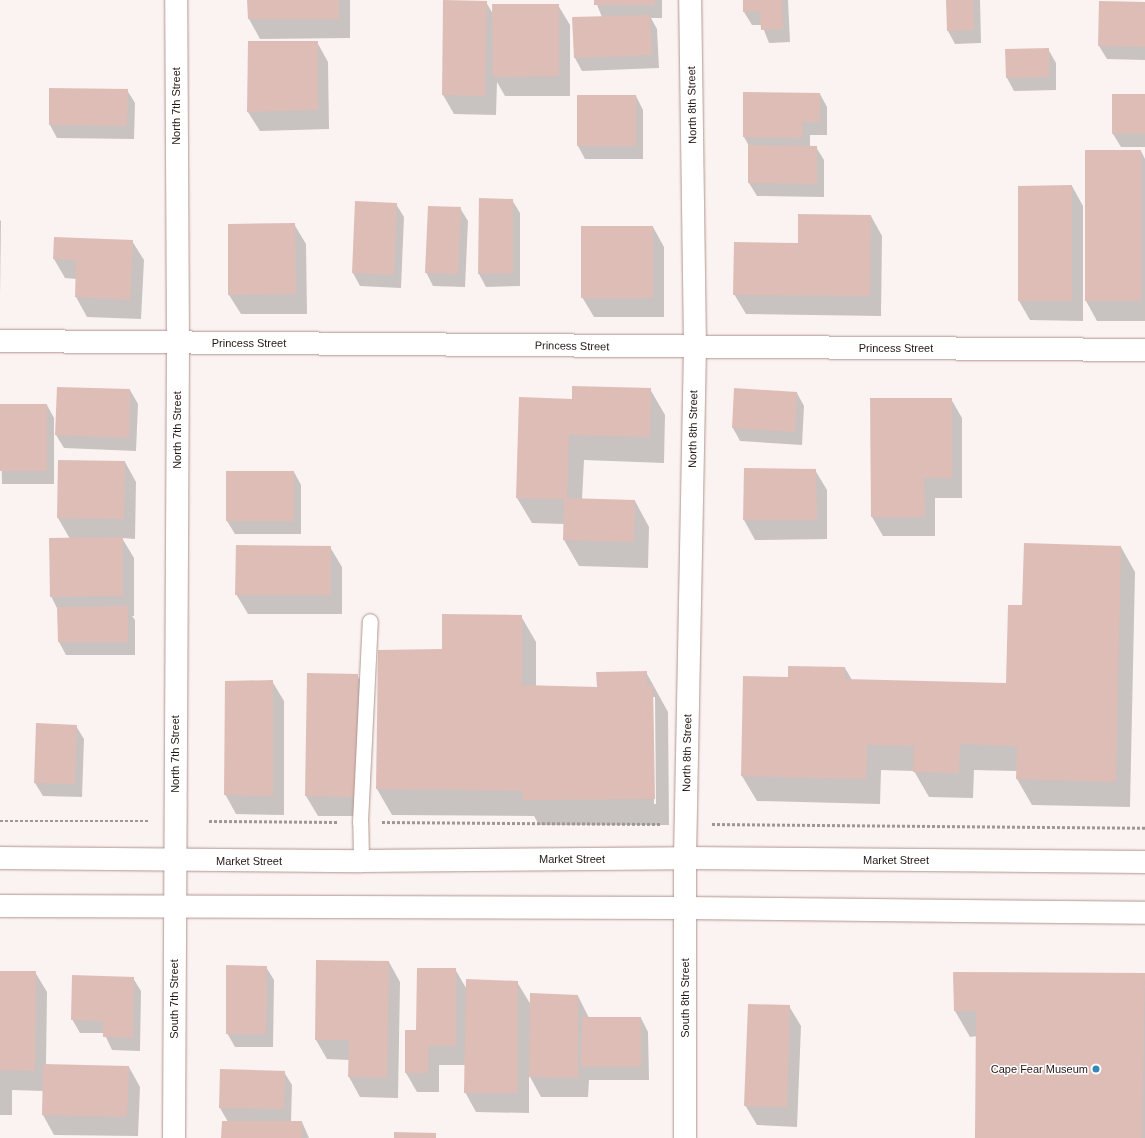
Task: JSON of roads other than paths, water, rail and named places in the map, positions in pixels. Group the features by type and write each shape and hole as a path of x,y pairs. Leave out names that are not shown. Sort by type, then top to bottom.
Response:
{"street":[{"name":"North 7th Street","path":"174,860 178,342 176,0"},
{"name":"North 8th Street","path":"685,858 695,347 690,0"},
{"name":"Princess Street","path":"0,341 1145,350"},
{"name":"Market Street","path":"0,858 360,861 685,858 1145,862"},
{"name":"South 8th Street","path":"685,858 685,1138"},
{"name":"South 7th Street","path":"174,860 174,1138"},
{"path":"0,906 174,908 685,908 1145,913"}],"lane":[{"path":"360,861 360,822 370,621"}],"place":[{"name":"Cape Fear Museum","path":"1096,1069"}]}
